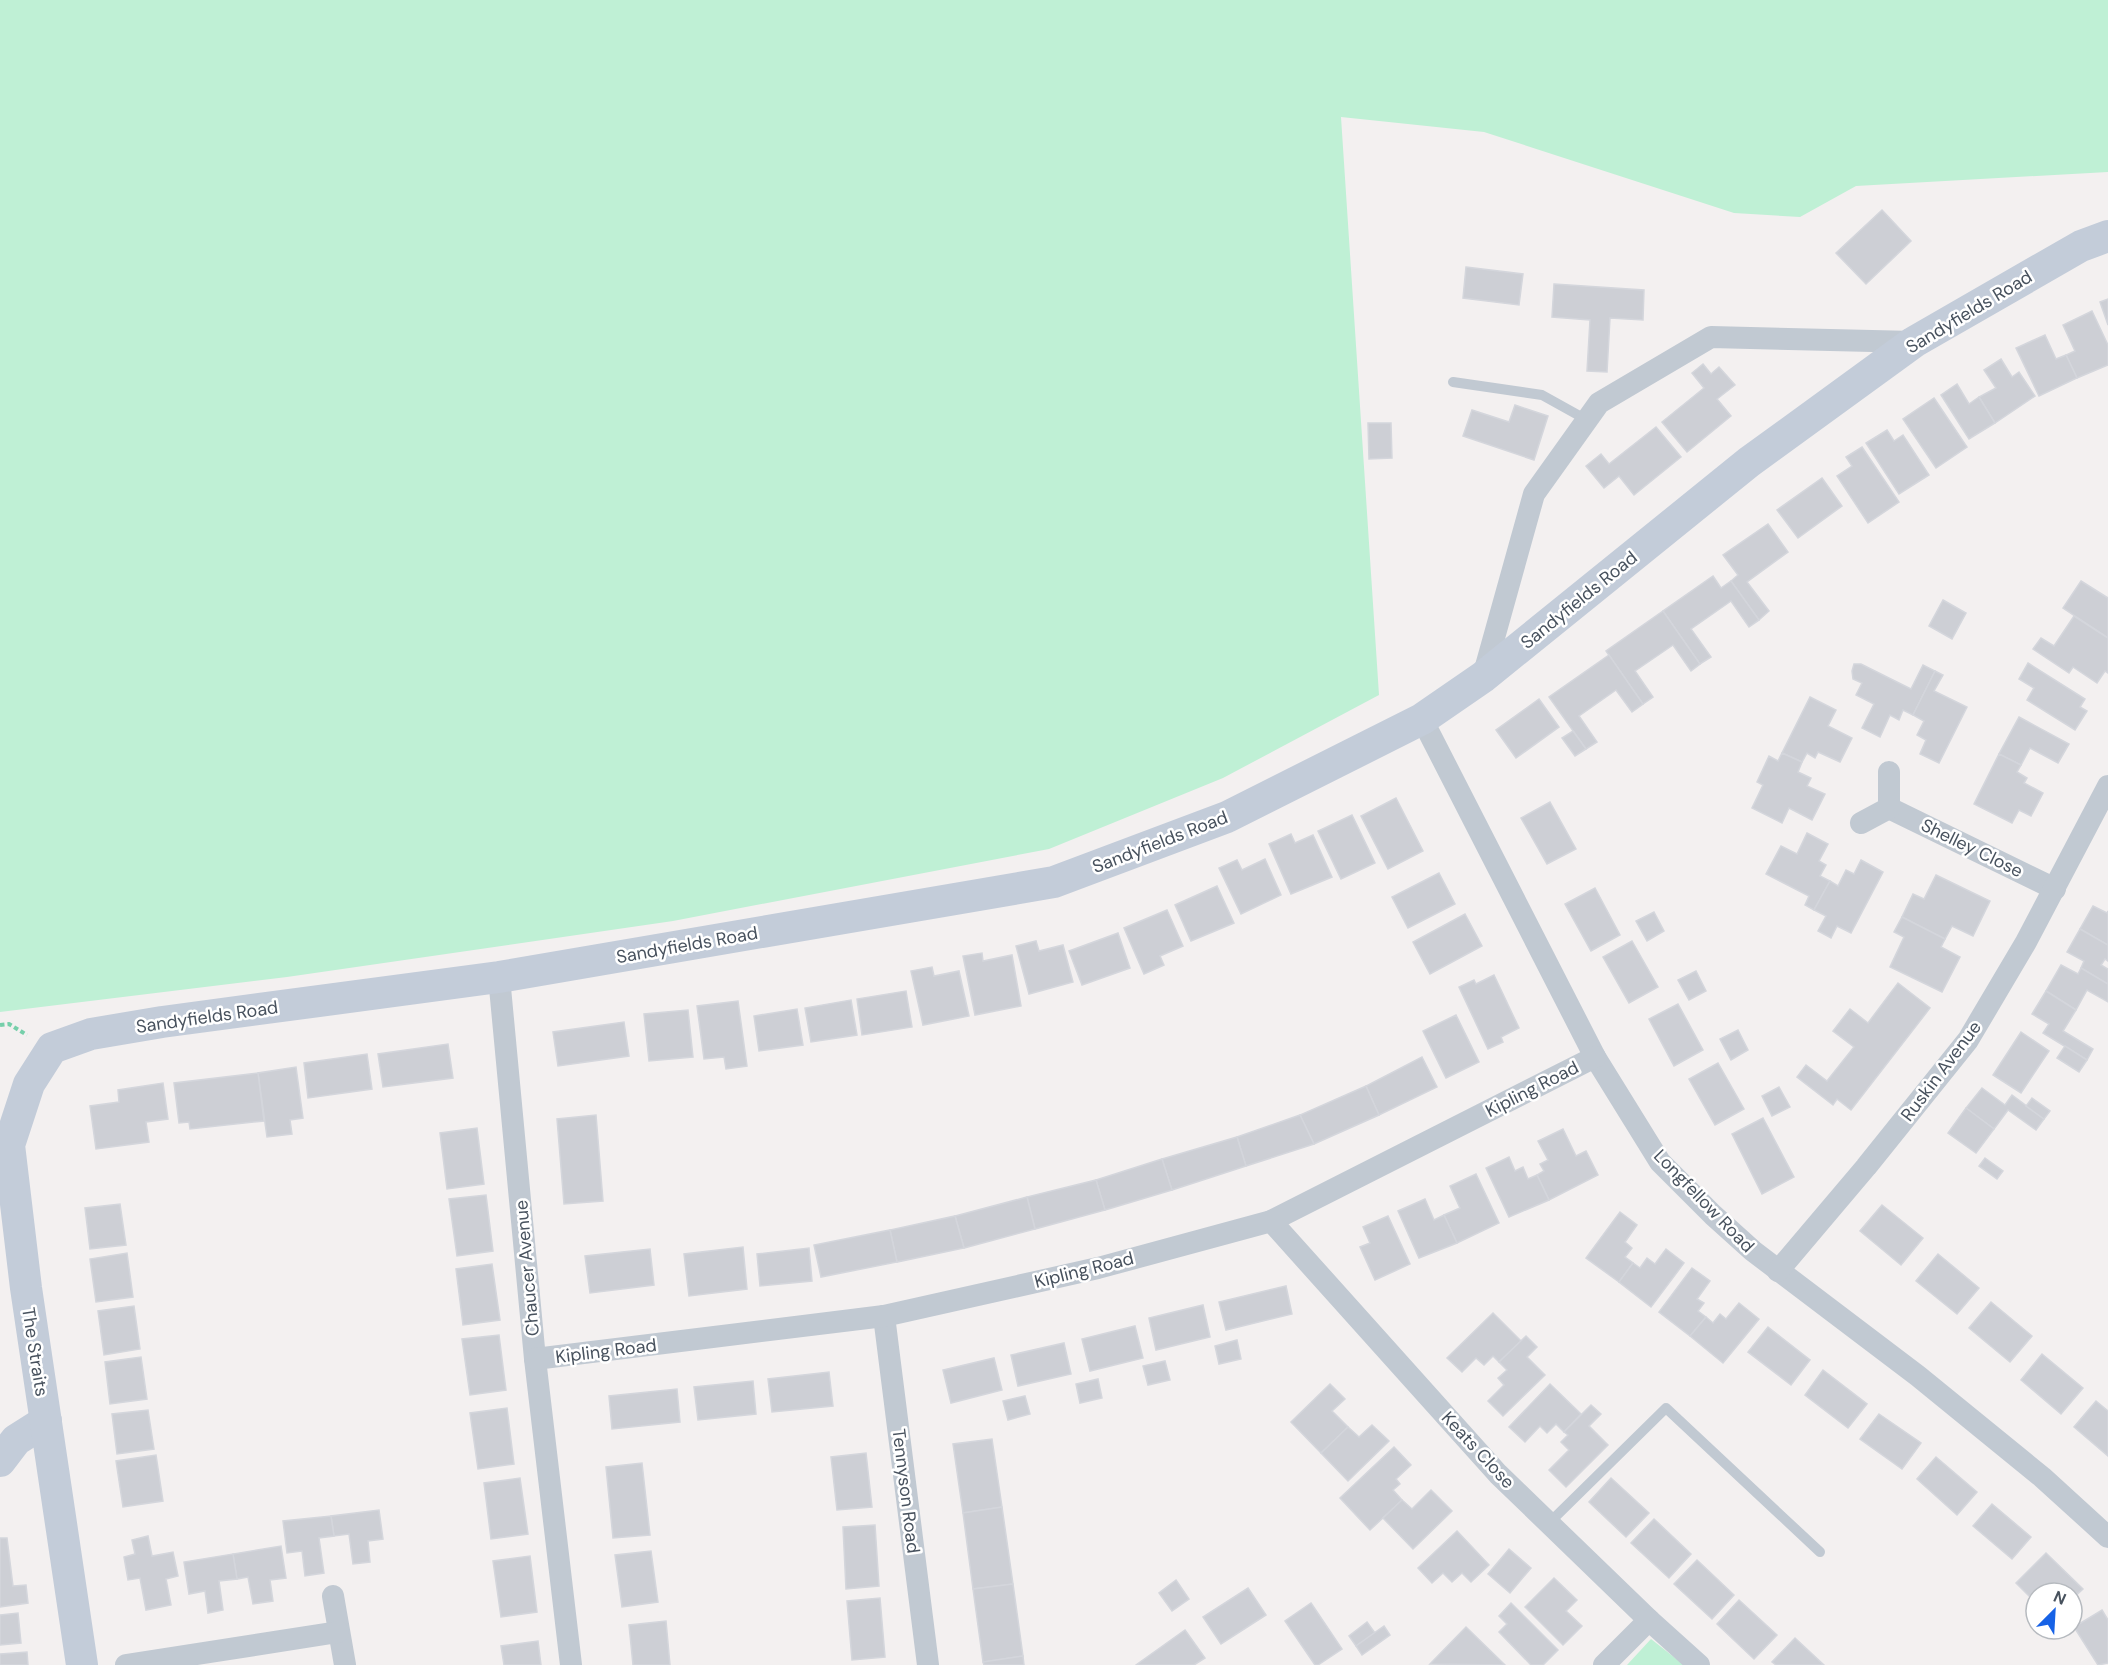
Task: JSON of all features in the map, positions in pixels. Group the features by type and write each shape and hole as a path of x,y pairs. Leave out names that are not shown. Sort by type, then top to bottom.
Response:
{"street":[{"name":"Sandyfields Road","path":"52,1048 91,1034 162,1022 499,977 1054,882 1227,817 1422,719 1483,677 1749,462 1914,342 2081,246 2108,236"},
{"path":"1483,677 1534,494 1599,403 1711,337 1914,342"},
{"name":"Longfellow Road","path":"1422,719 1595,1057 1660,1162 1713,1215 1778,1271 1917,1376 1989,1434 2042,1477 2108,1537"},
{"path":"1861,823 1889,808 1889,772"},
{"name":"Ruskin Avenue","path":"1778,1271 1866,1167 1968,1040 2026,942 2108,786"},
{"name":"Shelley Close","path":"1889,808 2055,889"},
{"name":"Chaucer Avenue","path":"499,977 535,1359 571,1665"},
{"name":"The Straits","path":"52,1048 29,1084 9,1145 26,1288 82,1665"},
{"name":"Kipling Road","path":"535,1359 884,1316 1098,1268 1271,1221 1595,1057"},
{"name":"Keats Close","path":"1271,1221 1498,1474 1649,1620 1699,1665"},
{"name":"Tennyson Road","path":"884,1316 928,1665"},
{"path":"0,1461 16,1440 46,1421"},
{"path":"333,1596 345,1665"},
{"path":"1604,1665 1649,1620"},
{"path":"126,1665 338,1632"}],"lane":[{"path":"1453,382 1542,395 1587,420"},
{"path":"1549,1523 1666,1408 1820,1552"}],"green space":[{"path":"0,0 2108,0 2108,172 1856,186 1800,217 1734,213 1484,132 1341,117 1379,695 1223,778 1049,849 673,921 287,977 0,1012"},
{"path":"1651,1639 1684,1665 1627,1665"}],"building":[{"path":"1882,210 1911,241 1866,284 1836,253"},
{"path":"1466,267 1523,274 1519,305 1463,298"},
{"path":"1554,284 1644,290 1643,320 1610,318 1607,372 1587,371 1590,320 1552,317"},
{"path":"2108,299 2108,325 2100,302"},
{"path":"2092,311 2108,345 2108,365 2077,378 2066,355 2075,351 2063,325"},
{"path":"2045,335 2056,359 2066,355 2077,378 2039,396 2016,348"},
{"path":"2001,359 2012,377 2019,372 2035,396 1995,423 1979,397 1996,388 1984,370"},
{"path":"1703,364 1711,374 1719,367 1735,385 1717,399 1731,416 1687,452 1662,422 1704,388 1692,373"},
{"path":"1957,384 1969,404 1979,397 1995,423 1969,439 1941,395"},
{"path":"1934,398 1967,447 1936,468 1903,419"},
{"path":"1515,405 1548,416 1534,460 1463,436 1472,410 1509,422"},
{"path":"1368,423 1391,423 1392,458 1369,459"},
{"path":"1656,427 1681,457 1634,495 1619,476 1604,488 1586,466 1601,454 1609,464"},
{"path":"1887,430 1894,441 1903,435 1929,475 1899,494 1866,443"},
{"path":"1862,447 1899,502 1868,523 1837,476 1852,466 1846,457"},
{"path":"1822,478 1842,506 1798,538 1777,510"},
{"path":"1768,524 1788,552 1747,582 1769,611 1759,620 1731,581 1738,575 1723,555"},
{"path":"1713,576 1721,588 1731,581 1759,620 1749,627 1731,601 1691,629 1711,657 1700,664 1663,611"},
{"path":"2081,581 2108,598 2108,638 2063,608"},
{"path":"1943,600 1966,613 1952,639 1929,626"},
{"path":"1663,611 1700,664 1691,671 1673,645 1635,671 1653,697 1643,704 1606,651"},
{"path":"2074,616 2108,638 2108,673 2105,671 2097,683 2073,667 2069,673 2033,649 2041,638 2054,646"},
{"path":"1609,655 1643,704 1632,712 1616,690 1579,716 1597,742 1586,749 1549,697"},
{"path":"2028,663 2085,699 2080,707 2087,711 2075,730 2027,700 2034,688 2019,679"},
{"path":"1854,664 1861,664 1911,689 1923,665 1935,671 1913,715 1903,710 1899,720 1890,715 1880,737 1862,728 1874,704 1856,695 1862,683 1853,679"},
{"path":"1935,671 1943,675 1934,691 1967,707 1939,763 1920,754 1926,740 1917,735 1924,721 1913,715"},
{"path":"1810,697 1836,710 1828,726 1852,738 1840,762 1818,752 1815,758 1807,753 1802,762 1782,753"},
{"path":"1539,699 1559,727 1516,758 1496,730"},
{"path":"2019,717 2069,744 2058,763 2030,748 2021,765 1999,754"},
{"path":"1573,731 1586,749 1575,756 1562,738"},
{"path":"1782,753 1802,762 1798,772 1811,778 1807,786 1825,794 1812,820 1789,808 1782,823 1752,808 1763,785 1757,782 1769,756 1778,761"},
{"path":"1999,754 2021,765 2017,772 2027,778 2024,783 2043,793 2031,816 2019,810 2012,823 1974,804"},
{"path":"1396,798 1423,851 1388,869 1361,816"},
{"path":"1550,802 1576,849 1547,864 1521,818"},
{"path":"1352,815 1375,863 1341,879 1318,831"},
{"path":"1807,833 1828,844 1819,861 1826,865 1820,876 1830,881 1814,910 1805,905 1809,896 1766,874 1781,846 1797,854"},
{"path":"1291,834 1295,843 1313,835 1332,877 1291,894 1269,844"},
{"path":"1265,859 1281,895 1241,914 1219,868 1237,860 1242,870"},
{"path":"1861,860 1883,872 1851,933 1837,926 1831,938 1818,931 1826,916 1814,910 1830,881 1838,886 1846,870 1854,874"},
{"path":"1439,873 1455,904 1408,928 1392,897"},
{"path":"1936,875 1990,901 1973,936 1952,926 1945,939 1902,917 1913,894 1924,899"},
{"path":"1217,886 1234,923 1191,941 1175,905"},
{"path":"1595,888 1620,935 1591,951 1565,904"},
{"path":"2093,906 2107,913 2108,911 2108,945 2080,929"},
{"path":"1167,910 1183,946 1160,956 1164,965 1144,974 1124,928"},
{"path":"1654,912 1664,931 1647,941 1636,921"},
{"path":"1465,914 1482,946 1430,974 1413,942"},
{"path":"1902,917 1945,939 1941,947 1960,957 1942,992 1890,967 1904,937 1894,932"},
{"path":"2080,929 2108,945 2108,961 2105,959 2101,965 2108,969 2108,984 2081,968 2084,961 2067,952"},
{"path":"1118,933 1130,968 1082,985 1069,951"},
{"path":"1036,941 1039,951 1063,945 1073,982 1029,994 1016,946"},
{"path":"1632,941 1658,987 1629,1003 1603,957"},
{"path":"982,953 983,961 1012,955 1021,1006 975,1015 963,956"},
{"path":"2061,965 2078,974 2081,968 2108,984 2108,1002 2087,990 2076,1010 2046,991"},
{"path":"932,967 934,976 959,971 969,1016 923,1025 911,971"},
{"path":"1696,971 1706,991 1689,1000 1678,980"},
{"path":"1494,975 1519,1028 1501,1037 1503,1042 1488,1049 1459,987 1474,980 1476,984"},
{"path":"1898,983 1930,1008 1851,1110 1837,1099 1833,1105 1797,1077 1806,1065 1827,1081 1854,1047 1833,1031 1850,1009 1868,1023"},
{"path":"906,991 912,1027 862,1035 857,999"},
{"path":"2046,991 2076,1010 2063,1031 2093,1049 2087,1060 2043,1033 2049,1024 2032,1014"},
{"path":"851,1000 857,1035 811,1042 805,1008"},
{"path":"738,1001 747,1066 726,1069 724,1057 704,1059 697,1006"},
{"path":"1678,1004 1703,1050 1674,1066 1649,1019"},
{"path":"797,1009 803,1045 759,1051 754,1016"},
{"path":"688,1010 693,1057 649,1061 644,1014"},
{"path":"1456,1015 1479,1062 1446,1078 1423,1031"},
{"path":"624,1022 629,1056 558,1066 553,1032"},
{"path":"1738,1030 1748,1050 1731,1060 1720,1039"},
{"path":"2021,1032 2049,1051 2021,1093 1993,1075"},
{"path":"448,1044 453,1078 383,1087 378,1054"},
{"path":"2065,1046 2087,1060 2079,1072 2057,1058"},
{"path":"367,1054 372,1089 308,1098 304,1063"},
{"path":"1422,1057 1437,1087 1379,1115 1366,1086"},
{"path":"1718,1063 1744,1109 1715,1125 1689,1079"},
{"path":"296,1067 303,1118 290,1120 292,1134 267,1137 258,1073"},
{"path":"258,1073 264,1121 190,1129 189,1122 179,1123 174,1083"},
{"path":"163,1083 168,1119 146,1122 149,1142 96,1149 90,1106 119,1102 118,1090"},
{"path":"1366,1086 1379,1115 1314,1144 1300,1115"},
{"path":"1779,1087 1790,1107 1772,1116 1762,1096"},
{"path":"1982,1088 2005,1105 2012,1095 2044,1119 2036,1130 2008,1110 1994,1129 1966,1108"},
{"path":"2032,1098 2050,1111 2044,1119 2026,1106"},
{"path":"1966,1108 1994,1129 1976,1153 1948,1133"},
{"path":"596,1115 603,1201 564,1204 557,1119"},
{"path":"1300,1115 1314,1144 1246,1166 1237,1137"},
{"path":"1763,1118 1794,1177 1762,1194 1732,1134"},
{"path":"477,1128 484,1184 447,1189 440,1133"},
{"path":"1563,1129 1576,1156 1586,1151 1598,1175 1549,1200 1537,1175 1544,1171 1540,1164 1548,1160 1538,1141"},
{"path":"1237,1137 1246,1166 1172,1190 1162,1159"},
{"path":"1509,1157 1515,1171 1523,1167 1528,1179 1537,1175 1549,1200 1509,1217 1486,1168"},
{"path":"1985,1158 2003,1171 1997,1179 1979,1166"},
{"path":"1162,1159 1172,1190 1105,1210 1096,1180"},
{"path":"1476,1174 1499,1223 1457,1243 1444,1215 1460,1208 1450,1186"},
{"path":"1096,1180 1105,1210 1035,1229 1027,1197"},
{"path":"486,1195 493,1251 457,1256 449,1199"},
{"path":"1027,1197 1035,1229 964,1248 955,1216"},
{"path":"1425,1199 1434,1220 1444,1215 1457,1243 1419,1258 1398,1211"},
{"path":"120,1204 126,1245 90,1249 85,1208"},
{"path":"1882,1205 1923,1238 1901,1265 1860,1231"},
{"path":"1620,1212 1637,1225 1625,1242 1632,1248 1625,1257 1633,1263 1619,1282 1586,1258"},
{"path":"955,1216 964,1248 897,1262 890,1230"},
{"path":"1388,1216 1410,1264 1375,1280 1360,1247 1370,1243 1363,1227"},
{"path":"890,1230 897,1262 821,1277 814,1245"},
{"path":"743,1247 747,1289 689,1296 684,1254"},
{"path":"809,1248 812,1281 760,1286 757,1254"},
{"path":"650,1249 654,1285 590,1293 585,1256"},
{"path":"1666,1249 1684,1263 1651,1307 1619,1282 1633,1263 1640,1268 1647,1258 1655,1264"},
{"path":"127,1253 133,1297 96,1302 90,1259"},
{"path":"1938,1254 1979,1288 1957,1314 1916,1281"},
{"path":"492,1264 500,1320 463,1325 456,1269"},
{"path":"1692,1268 1710,1281 1697,1299 1704,1303 1698,1311 1706,1317 1690,1336 1659,1312"},
{"path":"1286,1286 1292,1314 1226,1330 1219,1302"},
{"path":"1991,1302 2032,1336 2010,1362 1969,1328"},
{"path":"1739,1303 1759,1319 1723,1363 1690,1336 1706,1317 1713,1323 1720,1314 1726,1319"},
{"path":"1203,1305 1210,1337 1156,1350 1149,1318"},
{"path":"134,1306 140,1349 104,1355 98,1311"},
{"path":"1493,1313 1521,1341 1499,1362 1493,1356 1484,1365 1476,1358 1462,1372 1447,1358"},
{"path":"1135,1326 1143,1358 1090,1371 1082,1339"},
{"path":"1768,1327 1810,1360 1791,1385 1748,1352"},
{"path":"499,1335 506,1390 470,1395 462,1339"},
{"path":"1526,1336 1537,1347 1527,1357 1545,1375 1503,1416 1488,1401 1504,1385 1498,1378 1507,1370 1499,1362"},
{"path":"1237,1340 1241,1359 1219,1364 1215,1346"},
{"path":"1064,1343 1071,1374 1018,1386 1011,1355"},
{"path":"2042,1354 2083,1388 2061,1414 2021,1380"},
{"path":"141,1357 147,1399 110,1404 105,1362"},
{"path":"994,1358 1002,1390 951,1403 943,1370"},
{"path":"1165,1361 1170,1380 1148,1385 1143,1366"},
{"path":"1823,1370 1867,1404 1848,1428 1805,1395"},
{"path":"829,1372 833,1406 772,1412 768,1379"},
{"path":"1098,1379 1102,1398 1080,1403 1076,1384"},
{"path":"753,1381 756,1414 698,1420 694,1387"},
{"path":"1330,1384 1345,1399 1332,1411 1348,1427 1321,1453 1291,1422"},
{"path":"1550,1384 1581,1414 1564,1432 1556,1424 1547,1433 1540,1426 1525,1442 1509,1427"},
{"path":"677,1389 680,1422 612,1429 609,1396"},
{"path":"1025,1396 1030,1414 1008,1420 1003,1401"},
{"path":"2096,1401 2108,1411 2108,1456 2074,1427"},
{"path":"1591,1405 1601,1414 1589,1426 1608,1445 1566,1487 1549,1470 1569,1450 1561,1442 1568,1435 1564,1432"},
{"path":"507,1408 514,1464 478,1469 470,1413"},
{"path":"148,1410 154,1449 117,1454 112,1414"},
{"path":"1879,1414 1921,1443 1902,1469 1860,1439"},
{"path":"1372,1425 1389,1441 1348,1481 1321,1453 1348,1427 1359,1437"},
{"path":"992,1439 1002,1507 963,1513 953,1444"},
{"path":"1394,1447 1411,1465 1396,1479 1400,1484 1393,1490 1402,1500 1370,1530 1340,1498"},
{"path":"866,1453 872,1507 837,1510 831,1457"},
{"path":"156,1455 163,1501 123,1507 116,1461"},
{"path":"1936,1457 1977,1492 1957,1515 1917,1479"},
{"path":"642,1463 650,1535 613,1538 606,1467"},
{"path":"520,1478 528,1534 491,1539 484,1483"},
{"path":"1611,1478 1649,1513 1626,1537 1589,1502"},
{"path":"1431,1490 1452,1511 1413,1549 1383,1518 1402,1500 1412,1509"},
{"path":"1992,1504 2031,1537 2012,1559 1973,1526"},
{"path":"1002,1507 1013,1584 973,1589 963,1513"},
{"path":"379,1510 383,1539 368,1541 370,1562 353,1564 349,1534 334,1536 331,1516"},
{"path":"331,1516 334,1536 319,1538 324,1573 305,1576 302,1551 287,1553 283,1521"},
{"path":"1654,1519 1691,1554 1669,1578 1631,1543"},
{"path":"875,1525 879,1586 846,1589 843,1527"},
{"path":"1457,1531 1489,1565 1471,1582 1462,1573 1452,1582 1443,1573 1432,1583 1418,1568"},
{"path":"148,1536 152,1556 173,1552 178,1576 166,1579 171,1605 146,1610 140,1578 128,1580 124,1557 135,1554 132,1540"},
{"path":"0,1538 7,1538 13,1586 26,1585 28,1603 0,1607"},
{"path":"281,1546 286,1578 270,1580 273,1601 253,1604 248,1577 237,1579 233,1554"},
{"path":"1509,1549 1531,1568 1510,1593 1488,1574"},
{"path":"651,1551 658,1602 622,1607 615,1555"},
{"path":"2046,1553 2075,1581 2024,1581 2024,1591 2016,1583"},
{"path":"233,1554 237,1579 219,1581 223,1610 208,1613 205,1591 189,1594 184,1562"},
{"path":"530,1556 537,1612 501,1617 493,1561"},
{"path":"1697,1560 1734,1595 1712,1619 1674,1584"},
{"path":"1554,1578 1577,1600 1566,1611 1582,1626 1563,1645 1525,1607"},
{"path":"1176,1580 1189,1599 1172,1611 1159,1593"},
{"path":"1013,1584 1023,1656 983,1662 973,1589"},
{"path":"1248,1588 1266,1615 1221,1644 1203,1617"},
{"path":"880,1598 885,1657 852,1660 847,1601"},
{"path":"1739,1600 1777,1635 1754,1659 1717,1624"},
{"path":"1311,1603 1342,1649 1318,1665 1315,1665 1285,1621"},
{"path":"1511,1603 1558,1650 1543,1665 1531,1665 1499,1632 1507,1624 1499,1616"},
{"path":"2102,1610 2108,1620 2108,1663 2098,1665 2083,1641 2084,1621"},
{"path":"18,1613 21,1643 0,1645 0,1615"},
{"path":"666,1621 670,1665 633,1665 629,1625"},
{"path":"1367,1622 1375,1633 1356,1646 1349,1636"},
{"path":"1384,1626 1390,1635 1362,1655 1356,1646"},
{"path":"1466,1627 1505,1665 1430,1664"},
{"path":"1185,1630 1205,1658 1194,1665 1136,1665"},
{"path":"1795,1638 1824,1665 1776,1665 1772,1662"},
{"path":"538,1641 541,1665 504,1665 501,1646"},
{"path":"27,1652 28,1665 0,1665 0,1654"},
{"path":"1023,1656 1024,1665 984,1665 983,1662"}]}
